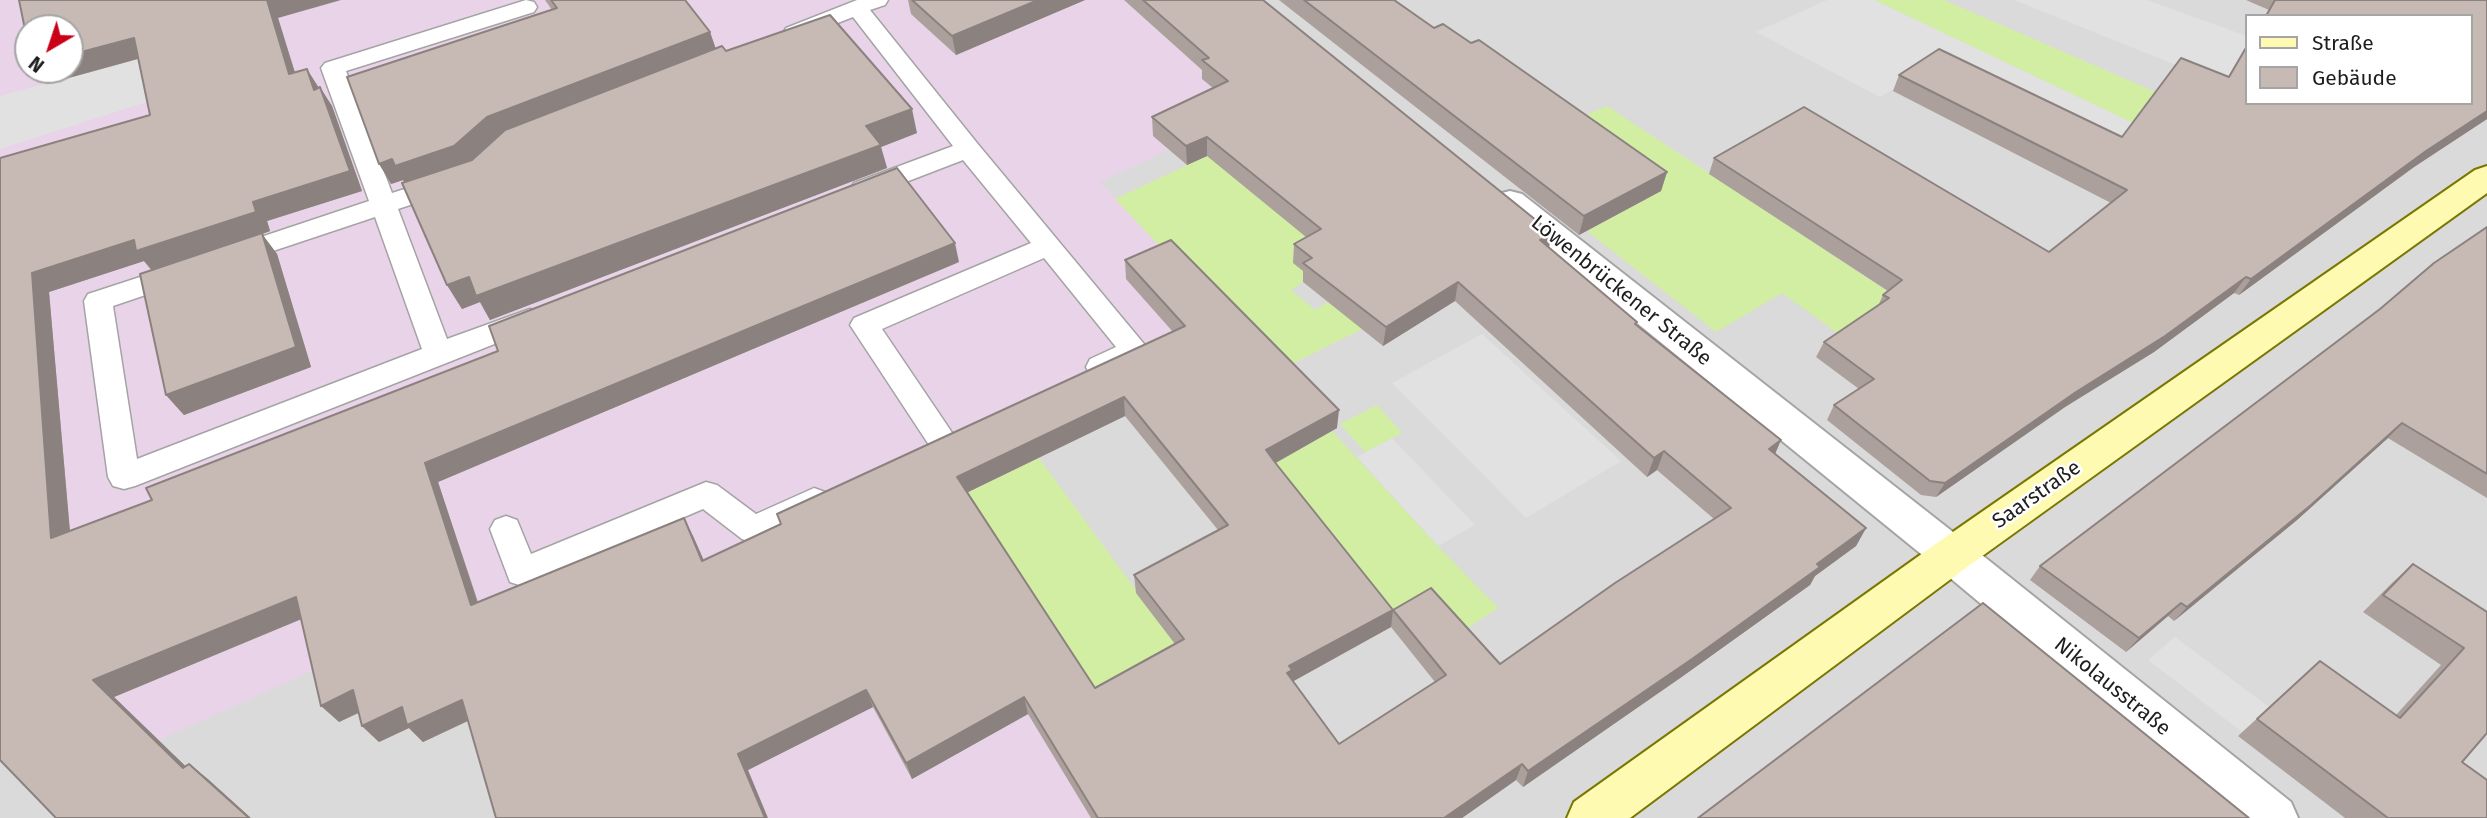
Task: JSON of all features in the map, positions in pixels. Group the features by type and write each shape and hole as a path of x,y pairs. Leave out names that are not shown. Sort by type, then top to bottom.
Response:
{"main road":[{"name":"Saarstraße","path":"1591,818 1952,555 2487,177"}],"street":[{"name":"Löwenbrückener Straße","path":"1484,181 1952,555"},
{"name":"Nikolausstraße","path":"1952,555 2274,818"}],"lane":[{"path":"779,39 867,4 968,149 1135,351 1075,378"},
{"path":"438,355 334,68 526,7"},
{"path":"839,199 968,149"},
{"path":"462,179 98,301 124,477 554,309"},
{"path":"942,440 864,325 1048,246"},
{"path":"506,528 522,572 706,494 753,530 842,488"}],"shaded area":[{"path":"0,0 1124,0 1209,77 1218,92 1154,136 1169,150 1100,182 1232,323 1190,382 961,495 1167,818 505,818 476,717 325,665 157,741 0,715"},
{"path":"1124,0 2487,0 2487,818 1167,818 1000,477 1256,349 1083,167 1218,93"},
{"path":"1827,0 1874,0 2167,139 2129,161 1912,78 1880,97 1756,32"},
{"path":"2014,0 2147,0 2246,36 2246,59 2221,83"},
{"path":"147,55 156,99 0,149 0,96 43,84 84,84 84,73"},
{"path":"1482,334 1621,461 1526,518 1392,383"},
{"path":"1392,438 1475,525 1438,546 1357,457"},
{"path":"444,613 505,818 0,818 0,715 325,665"},
{"path":"2175,637 2269,707 2242,732 2148,660"}],"green space":[{"path":"1874,0 1944,0 2158,93 2167,139"},
{"path":"1607,106 1895,296 1920,393 1782,293 1716,332 1587,231 1653,195 1558,127"},
{"path":"1292,116 1334,189 1294,263 1311,277 1291,290 1315,310 1368,277 1397,306 1362,329 1278,371 1115,199"},
{"path":"1377,405 1402,433 1365,452 1340,424"},
{"path":"1332,431 1498,608 1455,636 1427,605 1391,627 1265,469"},
{"path":"1039,458 1185,657 1098,705 960,495"}],"building":[{"path":"19,0 267,0 289,74 307,69 314,90 320,87 350,171 253,202 256,212 136,251 134,240 32,273 51,538 152,500 146,488 498,351 489,326 897,168 955,243 425,463 471,605 684,518 702,561 781,524 777,514 1185,326 1125,260 1171,240 1339,410 1266,450 1277,465 1393,610 1431,588 1500,664 1615,583 1731,508 1664,451 1654,458 1458,282 1386,327 1303,263 1312,258 1294,244 1321,229 1207,137 1186,146 1152,117 1228,81 1202,60 1209,58 1143,0 1263,0 1552,233 1540,240 1637,322 1635,324 1781,440 1769,449 1866,528 1817,564 1820,567 1692,659 1528,771 1522,764 1444,818 1098,818 1024,697 906,763 866,690 738,754 765,818 496,818 462,700 407,725 402,707 362,726 353,690 321,706 296,597 93,680 183,768 189,764 249,818 56,818 0,760 0,158 150,115 134,38 84,51 84,14 22,14","holes":["1124,397 1228,525 1134,575 1184,639 1095,688 957,477","1393,610 1446,675 1339,744 1287,673 1292,670 1289,666"]},
{"path":"551,0 685,0 710,32 487,117 454,146 395,166 392,159 379,164 347,77 557,8"},
{"path":"912,0 1038,0 952,36"},
{"path":"1304,0 1394,0 1434,28 1443,24 1471,43 1479,40 1667,172 1584,216"},
{"path":"2275,0 2487,0 2487,111 2426,151 2251,279 2246,277 2165,336 2076,392 1945,483 1930,481 1834,405 1874,379 1824,342 1889,298 1883,295 1902,280 1714,158 1804,107 2049,252 2127,190 1899,75 1939,49 2122,137 2181,58 2229,77 2246,48 2246,105 2473,105 2473,14 2267,14"},
{"path":"830,15 912,109 866,126 881,145 476,296 469,277 447,285 402,183 472,160 505,130 722,46 726,51"},
{"path":"2487,227 2487,474 2402,423 2311,505 2187,607 2181,603 2139,638 2040,566 2380,309 2434,263"},
{"path":"262,233 296,347 166,395 140,274"},
{"path":"2413,564 2487,612 2487,733 2462,762 2487,780 2487,818 2388,818 2257,719 2320,661 2400,718 2464,648 2383,595"},
{"path":"1983,603 2249,818 1698,818"}]}
